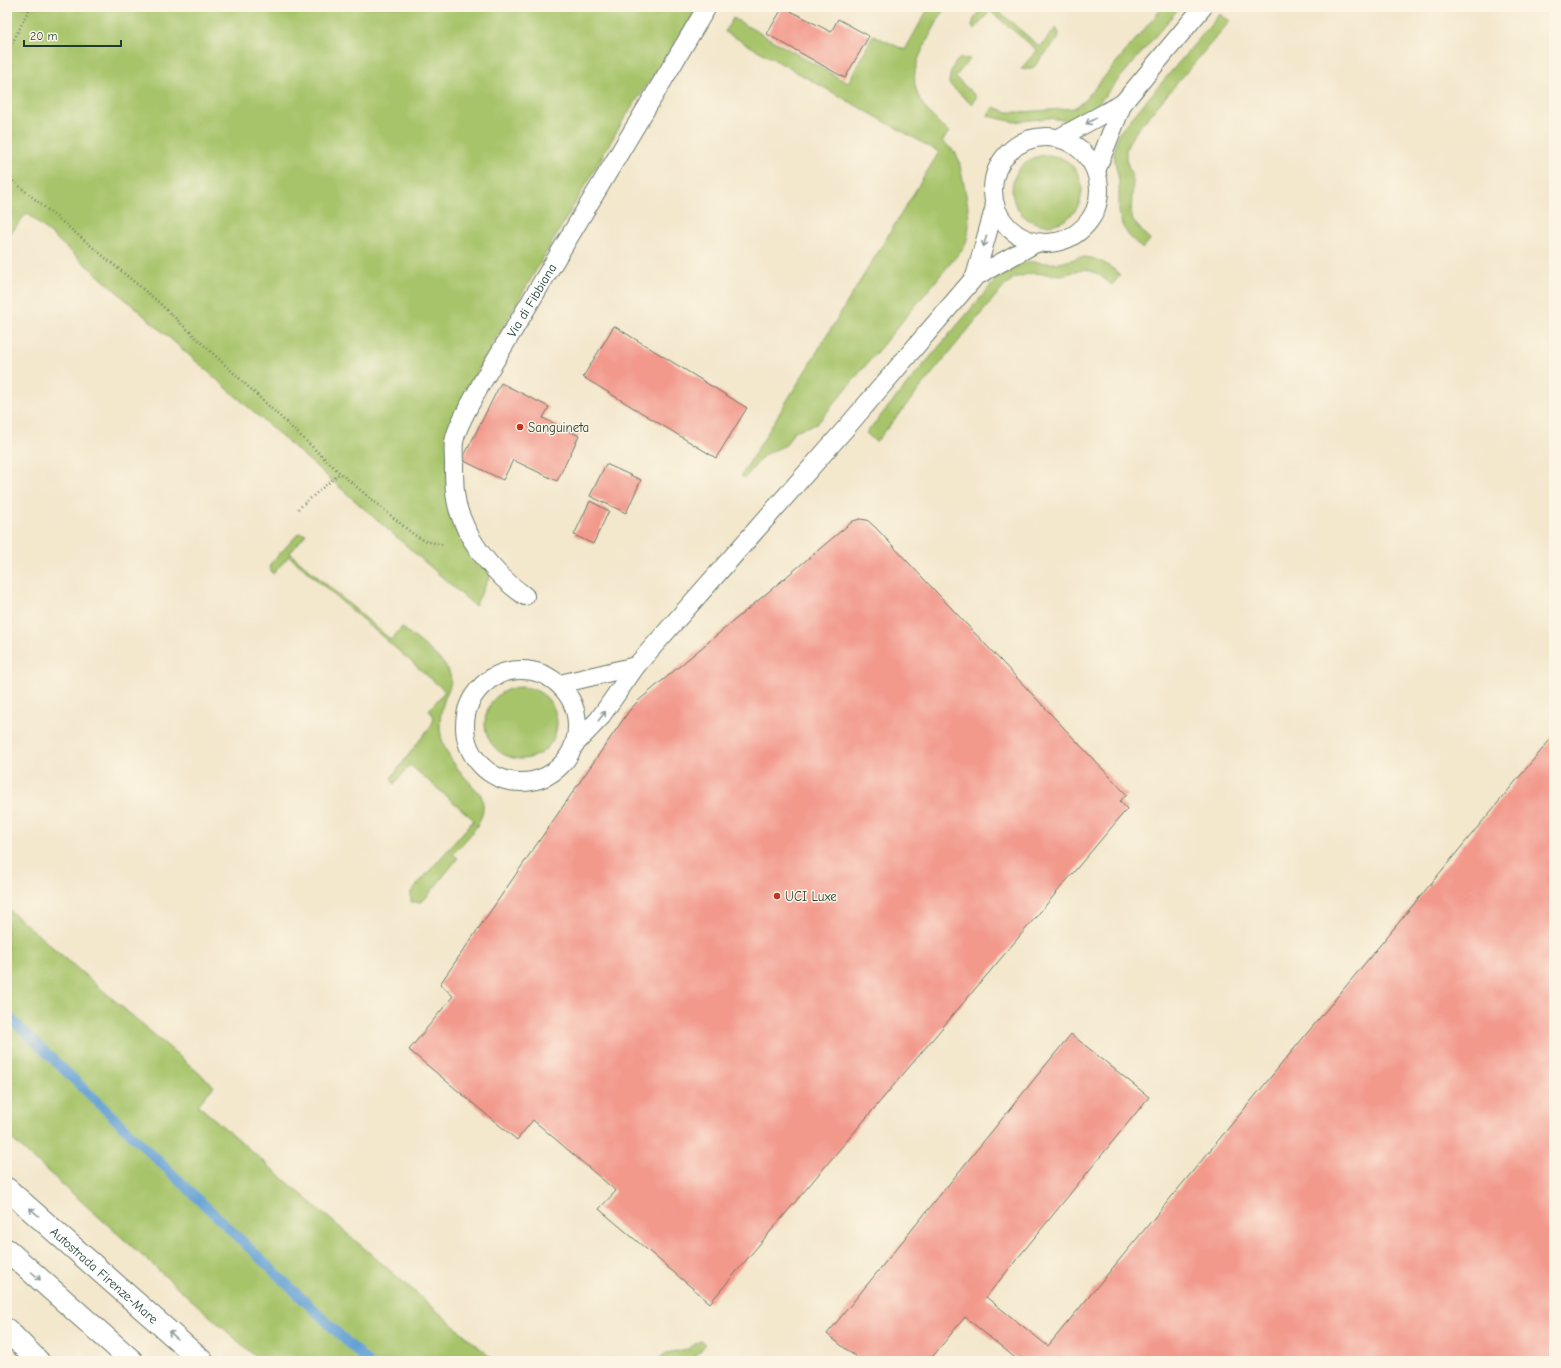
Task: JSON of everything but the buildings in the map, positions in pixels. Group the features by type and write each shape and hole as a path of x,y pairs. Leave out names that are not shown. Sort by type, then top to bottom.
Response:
{"main road":[{"name":"Autostrada Firenze-Mare","path":"7,1189 202,1361"},
{"path":"7,1250 132,1361"},
{"path":"7,1330 38,1361"}],"lane":[{"name":"Via di Fibbiana","path":"525,596 508,584 489,564 460,516 454,482 454,441 463,420 496,359 707,7"},
{"path":"1096,171 1123,103 1203,7"},
{"path":"1059,138 1123,103"},
{"path":"1034,138 1059,138 1071,143 1082,150 1090,159 1096,171 1100,184 1096,212 1088,224 1077,234 1065,241 1036,243 1023,238 1011,230 1001,219 995,206 993,189 995,177 1005,157 1023,142 1034,138"},
{"path":"975,277 995,206"},
{"path":"575,744 578,728 576,711 570,696 560,684 545,674 528,669 510,670 493,676 480,687 470,701 464,717 465,735 470,751 480,766 494,776 510,781 526,782 537,780 556,770 567,758 575,744 599,720 636,666 841,434 975,277 1036,243"},
{"path":"560,684 636,666"}],"path":[{"path":"7,54 30,7"},
{"path":"7,176 156,300 340,473 413,534 425,541 448,546 472,538"},
{"path":"298,509 340,473"}],"green space":[{"path":"7,7 699,7 624,119 482,363 454,419 447,477 491,574 475,606 27,213 7,238"},
{"path":"929,7 945,7 919,58 915,72 915,86 920,100 931,115 949,132 942,141 955,152 959,160 966,192 969,216 969,227 964,247 817,424 794,431 786,445 764,455 745,478 741,476 939,152 725,32 733,18 848,83 873,35 905,50"},
{"path":"984,7 994,7 1040,47 1056,28 1059,33 1058,39 1032,69 1021,69 1037,50 990,11 974,30 972,25 974,19"},
{"path":"1163,7 1180,7 1092,111 1072,121 1048,118 1014,122 988,116 993,107 1007,112 1074,108 1083,102"},
{"path":"1220,14 1230,21 1138,129 1130,140 1126,150 1126,159 1133,180 1131,213 1133,221 1150,240 1142,249 1129,236 1122,225 1119,212 1119,181 1114,156 1115,145 1119,133"},
{"path":"961,58 970,59 955,77 977,97 971,104 949,84 952,69 956,62"},
{"path":"1047,155 1066,161 1076,171 1082,190 1076,209 1066,219 1047,225 1028,219 1018,209 1012,190 1018,171 1028,161"},
{"path":"1080,257 1092,258 1102,262 1120,275 1112,285 1098,274 1086,269 1062,275 1032,273 1014,278 994,298 876,442 866,433 998,277 1015,265 1022,263 1059,263"},
{"path":"299,533 306,534 290,553 391,640 402,627 428,648 441,661 449,672 451,680 450,687 444,701 440,730 443,742 454,764 481,795 483,812 471,834 453,854 458,858 425,899 420,902 411,902 411,892 474,820 410,765 394,784 391,778 432,724 434,717 429,710 445,691 289,556 273,574 271,572 270,564"},
{"path":"514,687 528,687 547,697 557,716 557,730 547,749 528,759 514,759 495,749 485,730 485,716 495,697"},
{"path":"7,908 214,1086 198,1105 495,1361 260,1361 7,1135"},
{"path":"701,1340 705,1345 692,1361 656,1361 666,1353 688,1349"}],"waterway":[{"path":"7,1015 367,1361"}],"place":[{"name":"Sanguineta","path":"520,427"},
{"name":"UCI Luxe","path":"777,896"}]}
